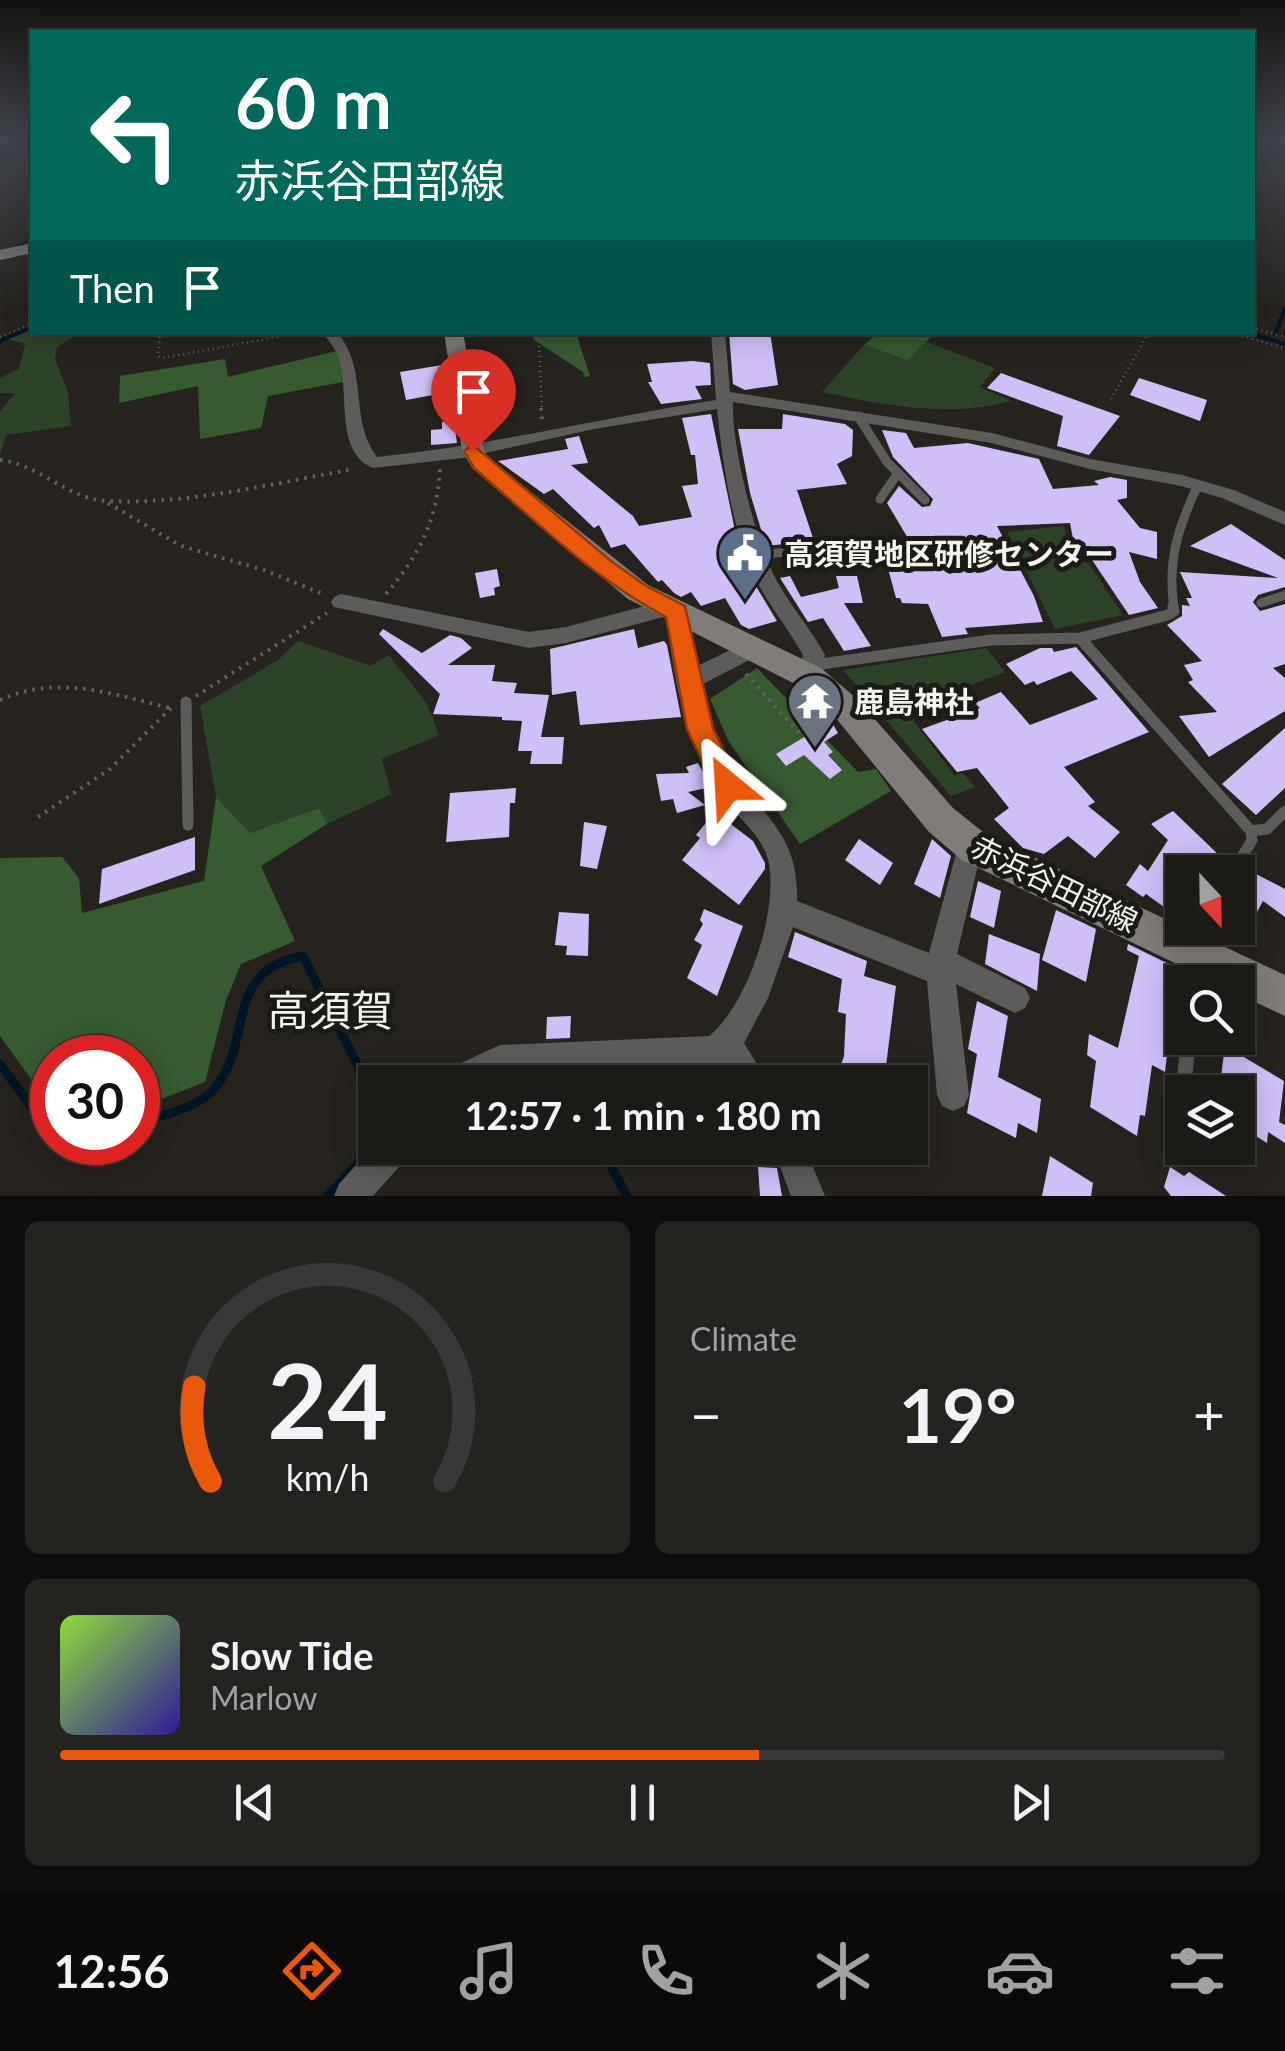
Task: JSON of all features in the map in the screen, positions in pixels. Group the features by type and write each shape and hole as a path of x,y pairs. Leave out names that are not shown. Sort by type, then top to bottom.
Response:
{"main road":[{"path":"0,254 30,248"},
{"path":"454,335 473,451"},
{"name":"赤浜谷田部線","path":"473,451 481,464 603,566 742,654 812,671 941,820 975,848 1285,996"}],"street":[{"path":"332,335 347,353 354,433 373,463 473,451 726,399 992,438 1090,464 1198,485 1276,516 1285,536"},
{"path":"718,335 745,515 770,587 814,655 812,671"},
{"path":"341,602 530,640 672,610 700,729 715,764 775,844 781,860 783,909 757,988 727,1045 714,1052 500,1060 490,1065"},
{"path":"688,681 742,654"},
{"path":"953,1095 940,966 966,859 975,848"},
{"path":"783,909 940,966 1015,998"},
{"path":"727,1045 741,1065"},
{"path":"351,1196 378,1165"},
{"path":"795,1165 808,1196"}],"lane":[{"path":"858,416 896,476 924,500"},
{"path":"880,498 896,476"},
{"path":"812,671 991,640 1080,638 1174,611 1167,575 1170,556 1177,530 1198,485"},
{"path":"757,554 852,546 879,555 943,552 962,560"},
{"path":"1261,603 1285,594"},
{"path":"1080,638 1251,831 1252,840 1243,855"},
{"path":"186,702 188,825"},
{"path":"1251,831 1267,829 1285,812"}],"path":[{"path":"0,337 30,325"},
{"path":"1255,329 1285,337"},
{"path":"160,335 158,356 164,358 288,335"},
{"path":"1110,399 1147,335"},
{"path":"1239,335 1285,348"},
{"path":"540,346 542,435"},
{"path":"373,609 421,553 434,523 440,456"},
{"path":"0,460 21,462 60,486 104,501 181,546 264,570 341,602"},
{"path":"104,501 198,496 373,463"},
{"path":"38,817 108,772 172,708 292,638 341,602"},
{"path":"742,654 800,734"},
{"path":"0,700 16,690 44,684 172,708"}],"green space":[{"path":"30,330 30,335 77,335 57,347 55,359 68,392 71,426 6,435 0,455 0,412 15,393 0,393 0,378 19,369 25,344 7,339"},
{"path":"532,335 577,335 590,376 584,377 583,372"},
{"path":"876,335 933,335 907,360 864,345"},
{"path":"924,341 995,368 980,387 1011,401 941,409 822,392 864,345 907,360"},
{"path":"337,351 344,361 343,382 268,396 261,428 200,439 198,386 119,403 120,376 225,359 228,377"},
{"path":"1064,526 1071,556 1089,564 1123,615 1055,629 1007,532"},
{"path":"298,641 371,666 389,655 427,704 439,735 382,759 391,794 327,824 319,808 250,833 216,797 200,706 278,660"},
{"path":"986,648 1005,672 960,689 966,698 912,719 954,775 963,773 975,787 951,796 843,670"},
{"path":"757,668 858,772 876,769 891,791 800,844 729,742 710,699"},
{"path":"216,797 250,833 319,808 327,824 261,866 295,941 241,964 226,1000 205,1082 160,1099 160,1035 30,1035 30,1078 0,1036 0,858 62,857 79,878 82,913 204,881"}],"building":[{"path":"729,335 770,335 778,385 745,390 733,384"},
{"path":"710,363 711,385 695,386 702,399 661,404 648,382 652,382 647,364"},
{"path":"442,365 449,392 406,400 400,372"},
{"path":"1001,373 1120,416 1089,455 1057,446 1063,416 987,388"},
{"path":"1139,378 1207,400 1200,421 1130,395"},
{"path":"711,414 739,550 777,621 749,629 741,625 725,598 701,606 691,592 681,597 674,593 662,580 658,582 625,544 611,548 599,525 594,528 553,489 544,494 498,461 568,449 565,439 579,436 588,463 571,465 633,516 639,526 692,517 682,486 698,484 695,455 691,455 682,418"},
{"path":"783,414 845,424 853,430 852,456 837,464 847,484 797,490 814,541 766,546 750,493 738,429 782,429"},
{"path":"454,420 457,443 431,445 431,430 442,429 442,422"},
{"path":"882,430 906,433 914,448 968,443 1039,459 1053,489 1099,485 1094,481 1110,477 1127,480 1127,498 1117,500 1140,528 1157,532 1157,559 1129,552 1140,582 1158,608 1129,615 1082,545 1074,544 1070,523 997,526 1034,596 1043,622 965,628 968,634 942,637 928,604 902,603 896,598 887,565 941,560 949,574 994,564 980,537 912,545 887,503 899,486 922,507 930,506 933,499 893,457"},
{"path":"1231,524 1285,560 1285,587 1258,595 1253,602 1260,611 1285,604 1285,664 1273,668 1285,678 1285,711 1209,757 1179,716 1217,712 1188,682 1193,680 1184,665 1202,661 1167,625 1182,616 1182,605 1190,606 1186,598 1192,598 1180,572 1278,578 1190,546"},
{"path":"497,569 500,586 494,588 495,595 480,598 475,573"},
{"path":"790,576 801,597 839,588 836,576 857,576 863,603 844,603 871,646 844,651 823,618 808,622 780,578"},
{"path":"383,629 422,653 450,635 461,638 472,648 448,665 495,665 492,681 517,683 514,693 549,695 541,737 564,737 562,764 530,764 532,751 518,751 522,721 433,714 440,694 379,634"},
{"path":"634,629 638,648 664,641 667,645 681,717 580,725 576,691 552,695 550,649"},
{"path":"1076,647 1149,732 1064,767 1095,802 1088,806 1120,832 1095,858 1068,836 1044,854 1023,848 994,819 1009,808 977,768 957,772 922,729 980,708 975,703 1001,692 1030,725 1098,699 1071,671 1037,685 1034,681 1025,685 1006,664 1040,648 1052,648 1054,652"},
{"path":"831,721 838,733 824,742 833,752 828,755 842,770 830,779 804,755 786,766 776,754"},
{"path":"1285,728 1285,788 1256,815 1222,784"},
{"path":"698,763 711,787 688,792 705,805 677,813 673,799 661,801 656,774 689,773 686,767"},
{"path":"516,788 515,803 510,803 509,837 446,842 450,793"},
{"path":"1173,811 1219,855 1165,855 1165,908 1126,885 1140,864 1148,871 1168,840 1151,824"},
{"path":"715,812 753,841 765,863 765,869 739,905 682,860"},
{"path":"584,822 607,826 597,869 580,866"},
{"path":"195,837 195,870 99,904 102,869"},
{"path":"859,839 893,863 880,885 845,860"},
{"path":"932,839 951,856 940,898 914,884"},
{"path":"1255,874 1285,889 1285,917 1263,901 1255,916"},
{"path":"978,881 1001,891 994,928 970,917"},
{"path":"704,909 743,926 717,996 687,978 702,945 694,940 703,924 700,920"},
{"path":"1056,910 1096,929 1086,982 1042,960"},
{"path":"559,912 589,914 588,956 566,955 567,946 555,945"},
{"path":"795,932 867,961 864,976 896,986 886,1065 841,1065 846,1014 838,1012 842,979 788,957"},
{"path":"989,934 1040,954 1037,991 985,964"},
{"path":"1128,944 1171,965 1165,965 1165,1072 1152,1065 1145,1116 1140,1115 1137,1136 1090,1107 1096,1061 1087,1055 1089,1034 1118,1048 1139,956 1127,950"},
{"path":"977,1001 1008,1016 998,1077 1041,1099 1037,1133 1018,1123 1016,1138 967,1113 977,1054 968,1049"},
{"path":"571,1016 570,1038 546,1039 547,1017"},
{"path":"1224,1055 1242,1055 1284,1081 1279,1122 1285,1125 1285,1143 1268,1132 1267,1143 1255,1136 1255,1075 1221,1075"},
{"path":"1050,1156 1093,1183 1091,1196 1042,1196"},
{"path":"758,1167 777,1168 782,1196 760,1196"},
{"path":"1170,1167 1184,1176 1189,1172 1226,1196 1171,1196 1164,1187"}],"waterway":[{"path":"17,247 30,241"},
{"path":"1276,333 1285,308"},
{"path":"0,341 30,328"},
{"path":"1255,335 1285,344"},
{"path":"160,1116 190,1106 215,1088 227,1069 250,991 261,976 278,964 303,956 358,1066"},
{"path":"0,1064 30,1105"},
{"path":"328,1196 358,1163"},
{"path":"610,1165 627,1196"}],"place":[{"name":"高須賀地区研修センター","path":"745,602"},
{"name":"鹿島神社","path":"815,750"}],"district":[{"name":"高須賀","path":"330,1010"}],"route":[{"path":"473,451 481,464 603,566 638,592 677,613 700,729 728,786"}]}
